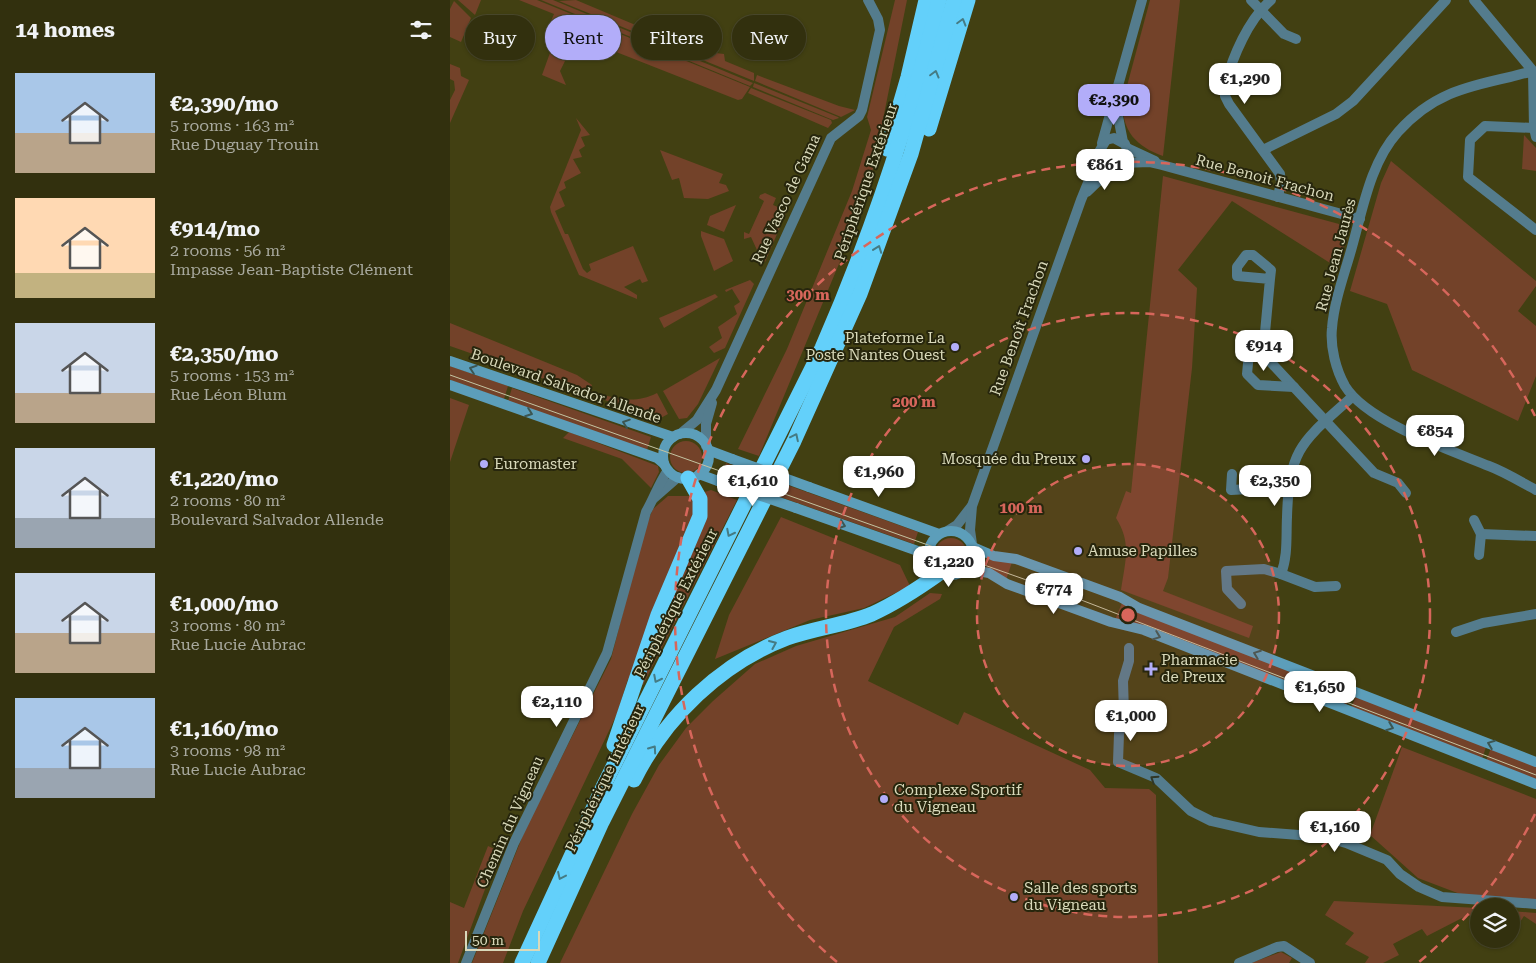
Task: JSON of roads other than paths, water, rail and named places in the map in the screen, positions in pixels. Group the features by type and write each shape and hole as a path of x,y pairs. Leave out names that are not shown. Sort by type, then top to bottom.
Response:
{"highway":[{"path":"864,243 862,226 908,77 926,0"},
{"name":"Périphérique Extérieur","path":"522,963 604,785 799,398 837,314 907,119 939,0"},
{"name":"Périphérique Intérieur","path":"538,963 602,822 826,372 871,267 911,154 954,0"},
{"path":"911,154 924,144 927,136 968,0"},
{"path":"604,785 605,766 622,725 658,615 700,516 700,499 688,477"},
{"path":"602,822 615,815 641,767 671,723 700,692 729,668 759,650 788,638 871,614 903,598 940,573"}],"street":[{"name":"Rue Vasco de Gama","path":"677,436 697,420 716,390 831,138 859,116 862,110 880,30 878,19 868,0"},
{"path":"1081,200 1099,156 1116,100 1142,0"},
{"path":"1251,0 1284,34 1296,39"},
{"path":"1272,0 1260,9 1228,72 1225,96 1280,174 1281,182 1278,197"},
{"path":"1263,150 1328,118 1353,101 1446,0"},
{"path":"1474,0 1534,71 1535,132 1486,126 1470,140 1468,177 1536,230"},
{"name":"Rue Jean Jaurès","path":"1534,71 1460,88 1442,96 1418,113 1396,133 1383,153 1374,175 1337,300 1332,329 1336,365 1352,396 1363,406 1386,420 1469,460 1488,465 1536,490"},
{"path":"1081,200 1095,183 1127,156 1125,145 1120,135 1116,100"},
{"path":"1102,144 1114,138 1125,145"},
{"name":"Rue Benoit Frachon","path":"1125,145 1162,165"},
{"path":"1099,156 1104,164 1118,165"},
{"name":"Rue Benoit Frachon","path":"1118,165 1149,162 1360,219"},
{"name":"Rue Benoît Frachon","path":"972,506 1081,200"},
{"path":"1270,279 1263,354 1374,472 1398,483 1406,494"},
{"path":"1264,339 1249,353 1247,374 1258,385 1294,387"},
{"name":"Boulevard Salvador Allende","path":"450,361 677,436"},
{"path":"450,385 657,458 666,467 688,477 718,481 929,555"},
{"name":"Rue Vasco de Gama","path":"707,448 706,424 716,390"},
{"path":"1281,574 1286,561 1288,487 1295,458 1307,438 1352,396"},
{"path":"666,467 664,451 677,436 696,436 707,448 732,459 944,532 962,533 973,546 994,556 1016,559 1120,597 1139,608 1536,762"},
{"path":"688,477 708,461 707,448"},
{"name":"Chemin du Vigneau","path":"466,963 517,836 607,653 646,512 654,498 666,467"},
{"path":"1232,474 1231,490 1288,487"},
{"name":"Chemin du Vigneau","path":"654,498 688,477"},
{"path":"972,506 970,530 973,546 972,560 968,569 956,575 940,573 932,565 929,555 932,541 957,525 972,506"},
{"path":"1474,520 1481,534 1479,555"},
{"path":"1481,534 1536,536"},
{"path":"968,569 989,574 1007,584 1110,622 1144,630 1536,784"},
{"path":"1241,604 1227,589 1226,571 1264,569 1316,587 1336,586"},
{"path":"1456,632 1483,623 1536,614"},
{"path":"1129,648 1129,661 1123,681 1124,712 1119,734 1118,762 1156,778 1191,810 1211,821 1236,828 1325,836 1346,843 1387,860 1400,874 1418,886 1442,897 1536,904"},
{"path":"1238,963 1284,946 1310,963"}],"tram line":[{"path":"450,375 1063,593 1536,775"}],"place":[{"name":"Plateforme La Poste Nantes Ouest","path":"955,347"},
{"name":"Mosquée du Preux","path":"1086,459"},
{"name":"Euromaster","path":"484,464"},
{"name":"Amuse Papilles","path":"1078,551"},
{"name":"Pharmacie de Preux","path":"1151,669"},
{"name":"Complexe Sportif du Vigneau","path":"884,799"},
{"name":"Salle des sports du Vigneau","path":"1014,897"}]}
